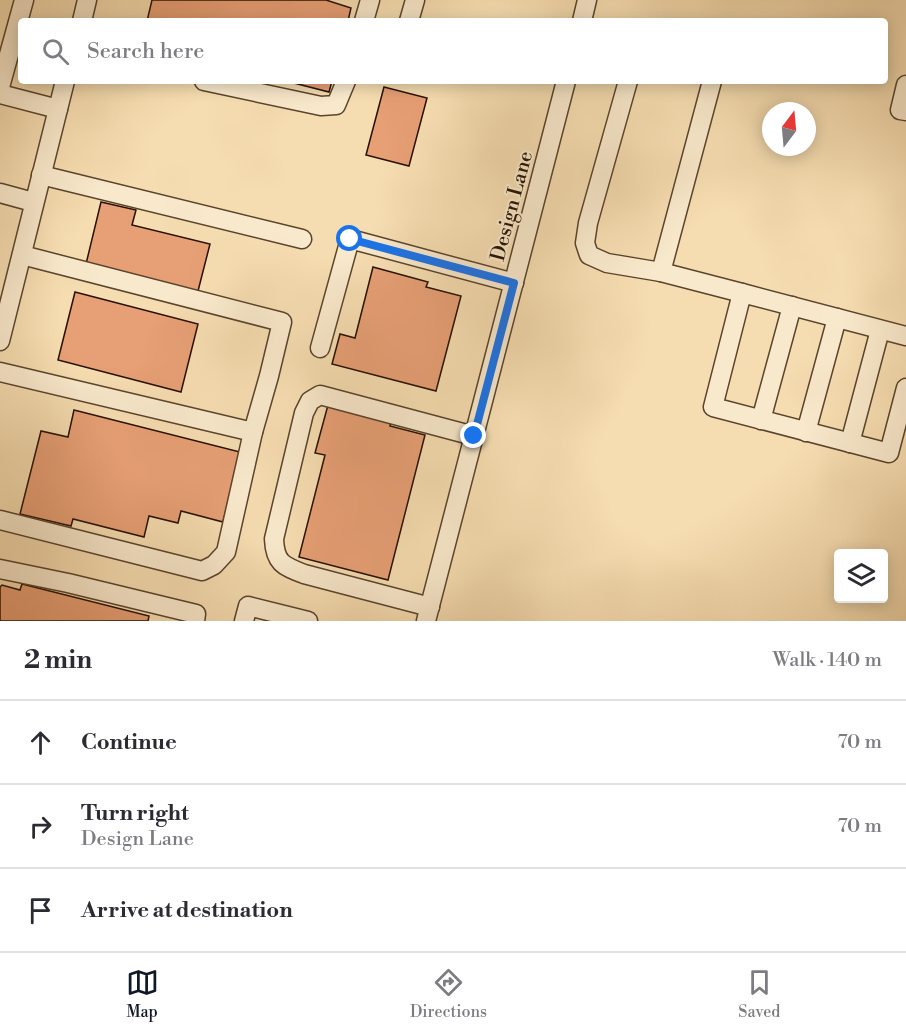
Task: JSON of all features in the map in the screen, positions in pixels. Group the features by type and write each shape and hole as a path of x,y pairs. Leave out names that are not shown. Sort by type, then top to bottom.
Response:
{"street":[{"path":"19,18 24,0"},
{"path":"83,18 87,0"},
{"path":"365,18 370,0"},
{"path":"410,18 415,0"},
{"path":"584,18 587,0"},
{"path":"0,87 18,22"},
{"path":"1,333 64,84"},
{"path":"218,84 321,106 336,105 345,84"},
{"name":"Design Lane","path":"428,614 565,84"},
{"path":"627,84 588,223 585,243 590,255 607,263 661,272 906,336"},
{"path":"661,272 711,84"},
{"path":"906,85 900,110 906,111"},
{"path":"0,94 58,109"},
{"path":"40,175 302,239"},
{"path":"0,193 33,202"},
{"path":"320,348 350,239 514,283"},
{"path":"0,520 202,572 214,565 226,552 253,432 282,322 22,255"},
{"path":"742,293 713,407 889,453 906,388"},
{"path":"761,420 792,306"},
{"path":"806,432 837,318"},
{"path":"850,443 880,330"},
{"path":"0,372 253,432"},
{"path":"428,614 304,574 278,560 274,551 274,539 304,413 310,401 320,395 474,436"},
{"path":"0,569 196,614 195,621"},
{"path":"246,614 308,621"}],"building":[{"path":"152,0 326,0 351,8 349,18 148,18"},
{"path":"298,84 331,84 329,92"},
{"path":"384,87 427,98 409,166 366,155"},
{"path":"101,202 136,210 132,225 210,244 198,291 86,264"},
{"path":"373,267 428,282 426,287 461,296 436,391 332,364 340,334 355,338"},
{"path":"75,292 198,324 181,392 58,360"},
{"path":"328,405 391,421 390,426 425,435 388,580 299,557 325,455 315,453"},
{"path":"74,410 240,452 223,522 181,511 178,523 149,516 144,537 73,519 71,526 20,514 41,431 68,437"},
{"path":"22,584 149,616 148,621 0,621 0,587 2,585 20,590"}],"route":[{"path":"350,239 514,283 474,436"}]}
